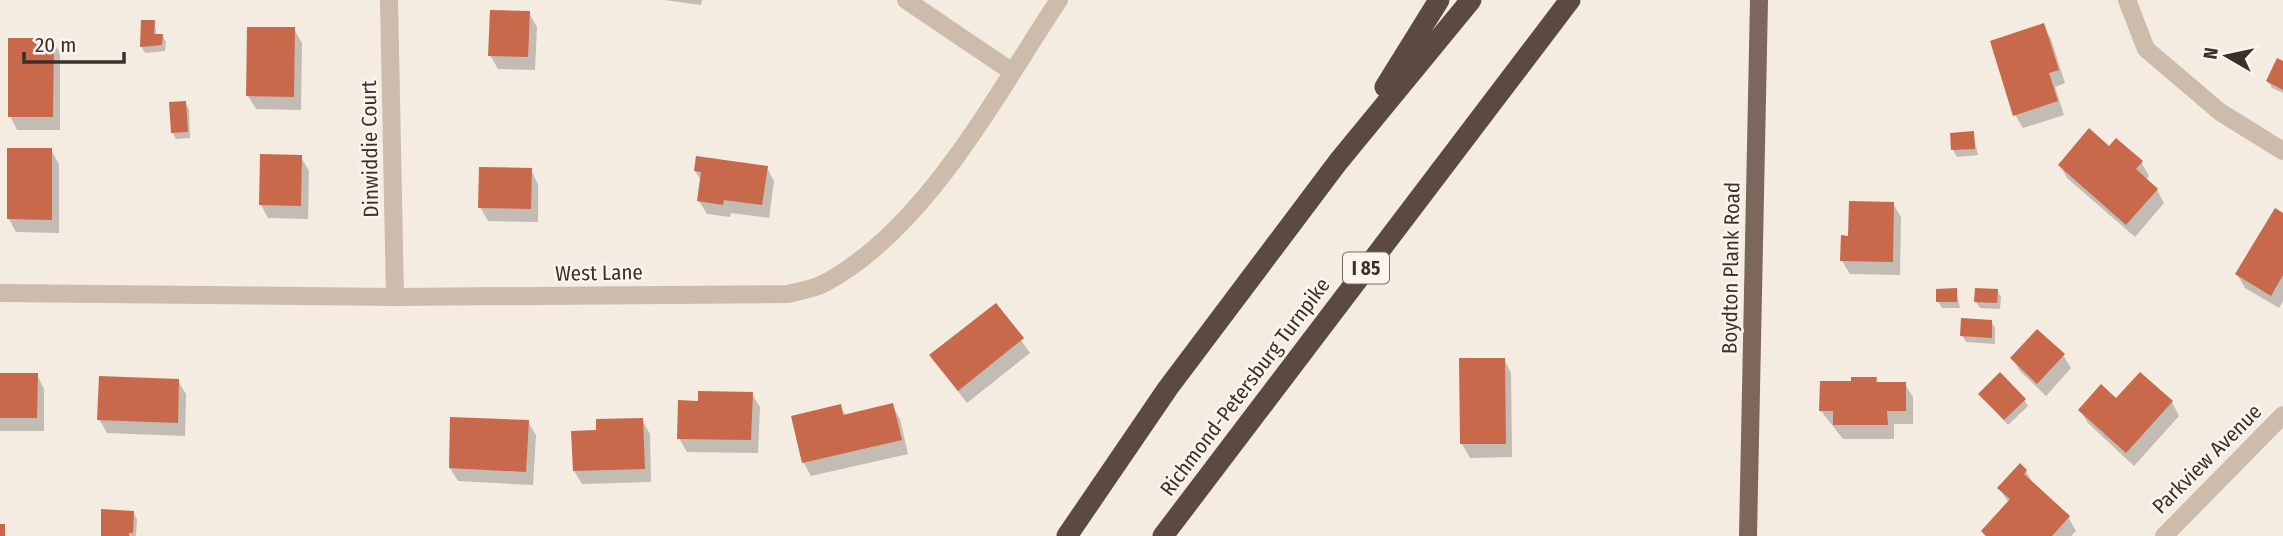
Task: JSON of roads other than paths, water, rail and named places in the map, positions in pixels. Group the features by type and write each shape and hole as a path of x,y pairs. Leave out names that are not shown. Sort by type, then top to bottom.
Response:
{"highway":[{"path":"1338,162 1439,0"},
{"path":"1068,536 1168,388 1338,162 1471,0"},
{"name":"Richmond-Petersburg Turnpike","path":"1163,536 1570,0"}],"main road":[{"name":"Boydton Plank Road","path":"1748,536 1759,0"}],"street":[{"name":"Dinwiddie Court","path":"389,0 395,297"},
{"path":"906,0 1011,71"},
{"name":"West Lane","path":"0,293 395,297 788,294 821,285 884,242 929,192 1059,0"},
{"path":"2127,0 2146,49 2220,112 2283,151"},
{"name":"Parkview Avenue","path":"2164,536 2283,415"}]}
